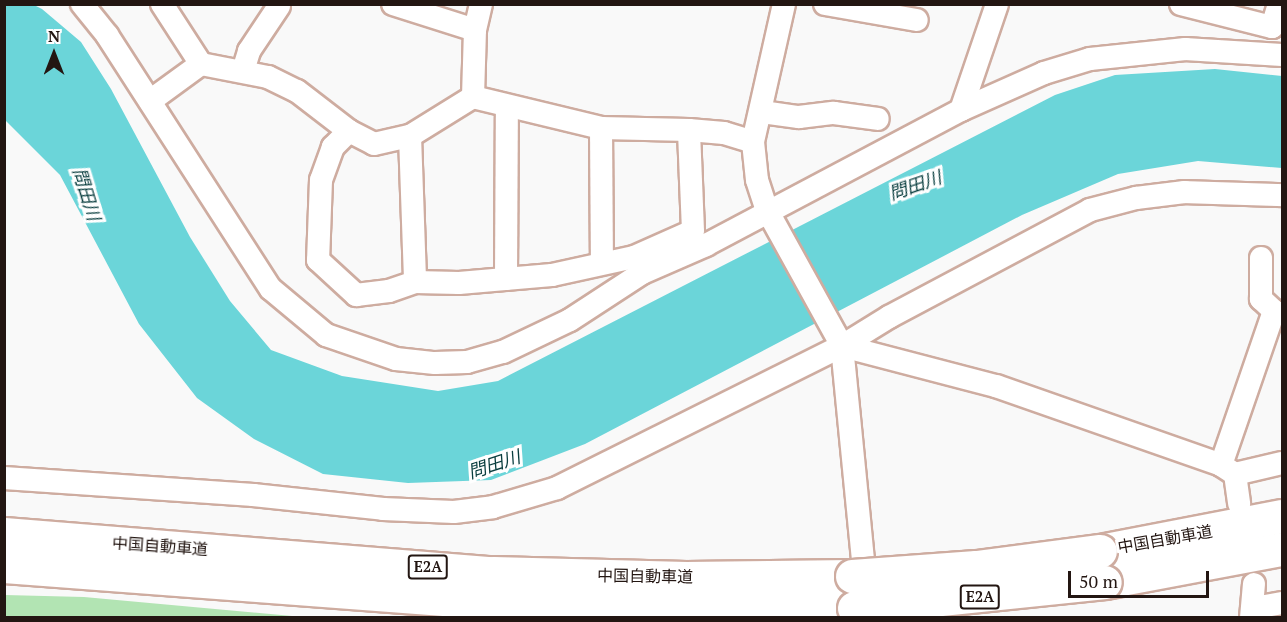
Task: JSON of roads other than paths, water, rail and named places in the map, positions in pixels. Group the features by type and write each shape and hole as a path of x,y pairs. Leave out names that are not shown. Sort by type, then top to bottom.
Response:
{"highway":[{"name":"中国自動車道","path":"4,534 493,573 852,576 976,567 1100,551 1282,516"},
{"name":"中国自動車道","path":"4,566 487,602 861,613 1106,582 1282,549"}],"street":[{"path":"82,4 150,101 271,289 326,335 396,359 467,362 503,352 570,320 642,273 769,214 962,110 1044,73 1090,60 1185,50 1282,55"},
{"path":"162,4 201,64"},
{"path":"393,4 475,30"},
{"path":"472,97 475,30 481,4"},
{"path":"784,4 762,112 753,142 757,180 769,214 839,343 861,613"},
{"path":"825,4 917,20"},
{"path":"962,110 997,4"},
{"path":"1181,4 1272,27 1279,4"},
{"path":"243,71 249,51 279,6"},
{"path":"150,101 201,64 268,77 297,91 349,131 374,144 410,136 472,97 507,108 601,128 724,133 753,142"},
{"path":"506,279 507,108"},
{"path":"762,112 798,117 834,113 878,119"},
{"path":"601,128 602,263"},
{"path":"349,131 333,147 321,180 318,260 356,295 389,291 415,282 552,275 634,257 693,231 689,130"},
{"path":"410,136 415,282"},
{"path":"4,478 253,495 383,509 454,512 493,507 557,488 889,317 1090,210 1136,198 1185,192 1282,195"},
{"path":"1239,504 1228,469 1278,312 1262,299 1262,258"},
{"path":"839,343 996,386 1228,469 1282,463"},
{"path":"1254,584 1252,613 1282,603"}],"water":[{"name":"問田川","path":"4,5 34,5 42,9 81,42 111,89 190,237 230,301 271,350 342,376 438,391 498,381 1055,95 1115,75 1215,69 1282,76 1282,168 1198,161 1118,174 1022,215 585,444 491,480 408,483 323,474 254,439 197,398 139,324 60,175 5,120"}]}
